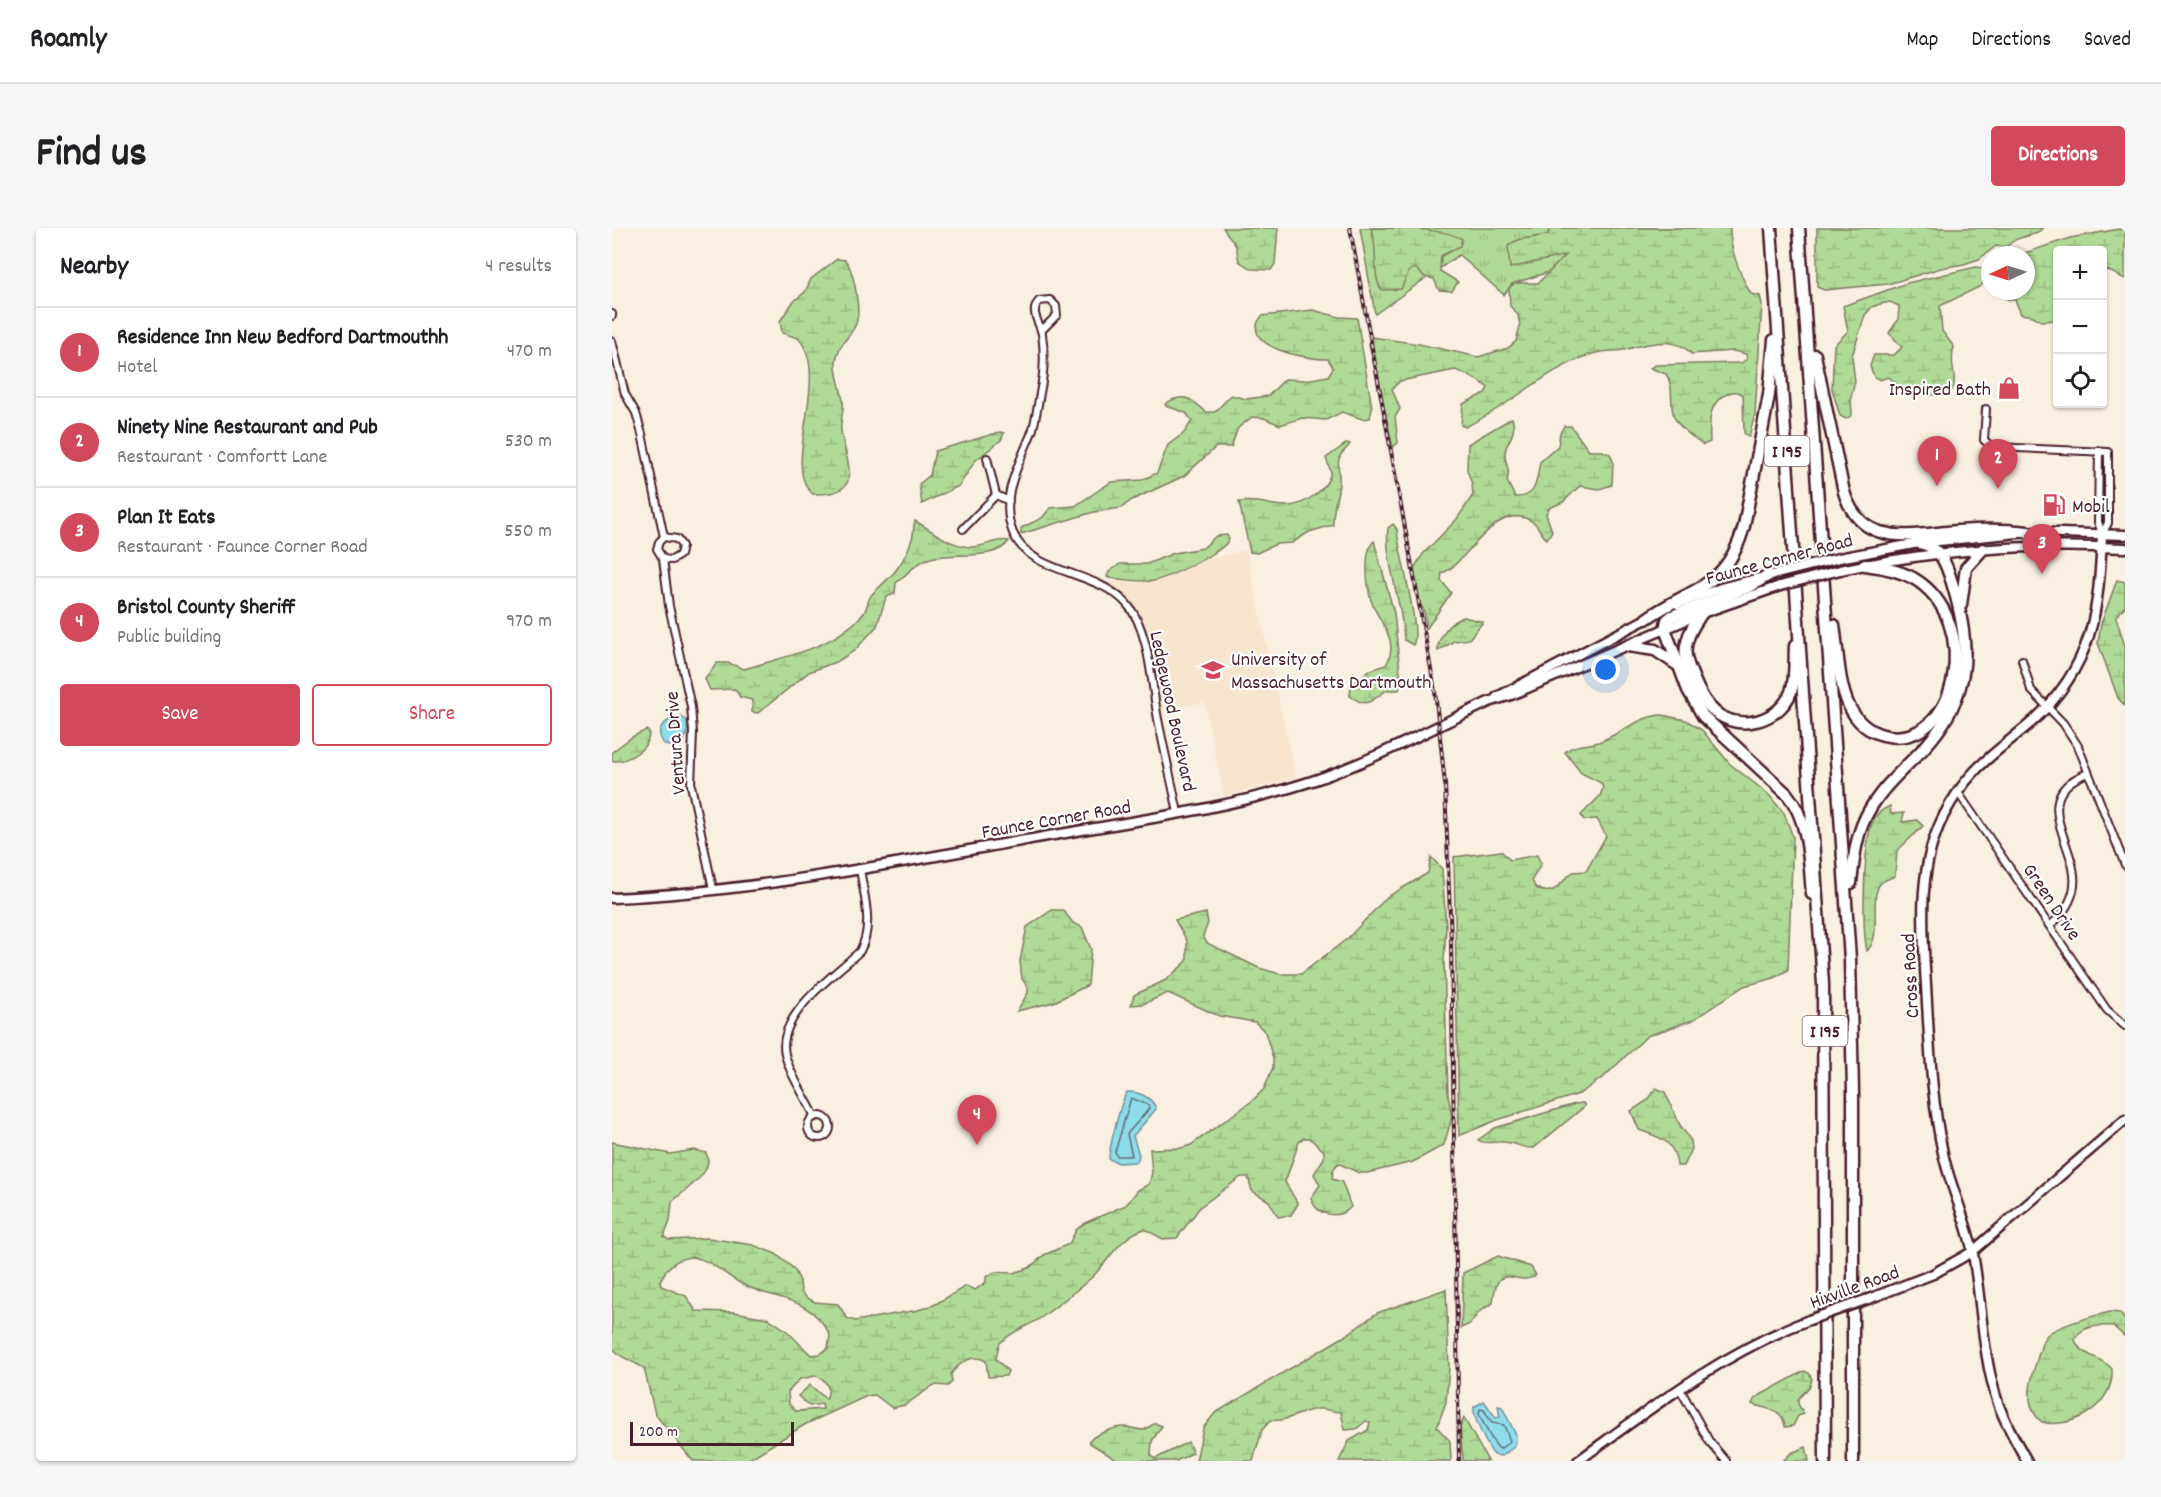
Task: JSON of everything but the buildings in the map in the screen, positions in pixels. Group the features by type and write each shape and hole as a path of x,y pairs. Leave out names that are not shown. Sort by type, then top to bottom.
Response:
{"highway":[{"name":"I 195","path":"1771,228 1822,956 1825,1097 1825,1461"},
{"name":"I 195","path":"1799,228 1848,913 1853,1092 1852,1461"},
{"path":"1646,619 1664,606 1710,583 1737,546 1744,526 1769,395 1776,301"},
{"path":"1805,308 1844,492 1852,510 1861,521 1876,531 1897,537 1979,529 2028,532"},
{"path":"1848,913 1856,846 1866,816 1880,795 1936,733 1959,692 1966,658 1961,617 1953,585 1940,553 1919,543"},
{"path":"1961,617 1962,586 1966,568 1983,549"},
{"path":"1825,583 1833,616 1845,695 1853,712 1861,723 1877,733 1895,736 1912,733 1933,717 1951,688 1956,660 1952,630 1939,602 1923,585 1893,569 1865,565"},
{"path":"1774,574 1751,586 1672,616 1667,620 1665,629 1677,666 1703,716 1787,794 1798,811 1804,830 1822,956"},
{"path":"1702,614 1690,632 1685,649 1688,664 1699,691 1712,709 1722,717 1734,722 1752,722 1778,710 1791,690 1798,601"},
{"path":"1628,646 1655,650 1677,666"}],"main road":[{"name":"Faunce Corner Road","path":"1489,702 1556,664 1646,619 1702,595 1774,574 1839,558 1919,543 2028,532 2125,535"},
{"name":"Cross Road","path":"2027,1461 2007,1425 1993,1386 1972,1252 1946,1164 1933,1102 1923,901 1929,856 1943,817 1957,791 1985,758 2047,707 2077,665 2092,629 2099,602 2102,534"},
{"name":"Faunce Corner Road","path":"612,898 713,889 860,869 1178,813 1264,795 1316,779 1489,702 1702,614 1780,586 1840,570 1940,553 2039,546 2125,548"},
{"path":"1556,664 1562,673"},
{"name":"Hixville Road","path":"1578,1461 1680,1389 1744,1348 1809,1320 1933,1275 1972,1252 2125,1120"}],"street":[{"name":"Ledgewood Boulevard","path":"1041,331 1057,315 1056,306 1050,300 1039,301 1035,308 1037,324 1041,331 1043,370 1040,398 1032,429 1011,483 1009,501 1013,533 1024,549 1044,563 1103,584 1127,604 1137,619 1146,649 1178,813"},
{"name":"Ventura Drive","path":"612,341 625,394 636,413 642,434 664,537 657,546 658,553 663,559 669,606 692,715 691,785 713,889"},
{"path":"1986,409 1984,437 1989,446 2108,452 2108,523 2102,534"},
{"path":"2099,450 2098,522 2102,534"},
{"path":"987,458 996,495"},
{"path":"996,495 1009,501"},
{"path":"963,530 996,495"},
{"path":"663,559 670,561 677,559 682,548 675,537 664,537"},
{"path":"2022,660 2028,684 2073,738 2125,865"},
{"path":"2051,925 2068,905 2074,886 2073,867 2058,822 2059,802 2069,784 2088,773"},
{"name":"Green Drive","path":"1957,791 2051,925 2107,1010 2125,1026"},
{"path":"815,1117 787,1062 784,1040 786,1029 797,1012 864,944 868,924 860,869"},
{"path":"1680,1389 1709,1441 1726,1461"}],"shaded area":[{"name":"University of Massachusetts Dartmouth","path":"1246,550 1296,778 1224,796 1204,702 1161,711 1141,621 1132,606 1107,583"}],"green space":[{"path":"1223,228 1278,228 1275,264 1271,270 1251,269 1239,261 1236,246"},
{"path":"1360,228 1715,228 1619,249 1512,284 1504,295 1459,255 1375,314"},
{"path":"1371,228 1432,231 1454,235 1462,239 1460,246 1441,256 1440,271 1458,282 1452,291 1439,290 1434,279 1425,277 1415,268 1409,271 1401,289 1382,290 1377,277 1375,243"},
{"path":"1550,228 1730,228 1731,244 1740,271 1751,294 1760,296 1762,304 1755,414 1749,437 1744,433 1743,395 1733,392 1722,397 1713,406 1710,419 1710,442 1703,445 1676,421 1669,379 1666,374 1650,368 1655,365 1741,363 1747,359 1746,354 1733,351 1691,354 1678,345 1662,342 1597,353 1575,361 1543,378 1465,427 1461,425 1463,404 1485,393 1488,388 1486,386 1455,370 1400,381 1392,389 1400,409 1395,417 1398,443 1393,447 1369,344 1372,337 1419,344 1478,357 1508,348 1516,341 1520,326 1518,315 1510,306 1509,288 1515,283 1538,283 1566,255 1510,268 1508,246 1522,239 1548,234"},
{"path":"1817,228 2043,228 2007,246 1981,246 1979,259 1888,284 1824,290 1817,287"},
{"path":"2125,228 2125,279 2107,270 2107,246 2053,246 2053,320 2041,321 2033,316 2021,314 2015,300 2035,300 2035,250 2070,238"},
{"path":"837,259 845,260 851,272 858,312 855,326 841,347 836,362 843,402 841,430 849,474 847,483 841,489 830,493 813,494 804,481 801,463 809,396 810,374 807,354 798,338 782,333 780,321 793,302 805,292 811,279"},
{"path":"1976,267 1981,268 1981,286 1940,306 1942,331 1954,347 1952,358 1954,385 1946,394 1929,395 1898,386 1888,377 1880,380 1874,377 1870,366 1874,355 1894,355 1902,347 1889,333 1898,320 1899,306 1890,302 1880,304 1872,307 1865,315 1852,356 1855,382 1851,397 1852,415 1846,419 1840,416 1832,389 1834,345 1848,331 1843,306 1907,283"},
{"path":"1313,310 1339,317 1357,318 1372,408 1370,418 1362,419 1342,412 1326,420 1302,418 1280,425 1264,418 1252,417 1238,428 1231,447 1216,447 1184,476 1132,500 1121,508 1094,512 1021,534 1021,528 1042,518 1050,508 1075,506 1111,482 1142,480 1157,473 1168,445 1184,433 1192,421 1186,413 1165,404 1172,400 1188,399 1206,412 1215,412 1231,395 1246,399 1268,396 1285,379 1306,380 1328,376 1333,368 1328,359 1292,354 1266,343 1259,336 1257,327 1262,316"},
{"path":"1512,418 1513,430 1505,458 1507,481 1515,497 1523,497 1535,487 1540,462 1558,446 1560,433 1564,426 1571,426 1589,451 1602,451 1610,454 1613,461 1612,485 1599,489 1580,486 1563,502 1549,508 1546,514 1552,531 1547,539 1533,522 1519,517 1507,518 1494,525 1461,559 1442,573 1441,580 1451,593 1427,628 1424,611 1415,593 1414,568 1423,554 1457,519 1473,495 1467,470 1468,444"},
{"path":"1000,432 1004,433 1001,440 975,461 959,486 922,504 919,484 930,475 935,451"},
{"path":"1347,443 1350,444 1338,462 1339,483 1333,525 1309,532 1292,543 1276,544 1257,553 1250,552 1239,502 1250,501 1287,506 1305,501 1316,494 1329,479 1331,472 1326,458"},
{"path":"915,521 949,541 964,546 977,547 1009,541 1002,548 993,552 935,557 917,565 896,583 895,594 886,597 877,626 854,651 838,661 809,672 758,713 752,712 752,700 740,697 735,689 710,690 705,679 717,663 728,663 744,669 808,650 838,636 851,626 865,612 871,595 901,563 912,539"},
{"path":"1393,524 1397,529 1412,608 1415,637 1413,645 1404,640 1401,612 1391,568 1387,541 1388,528"},
{"path":"1227,535 1229,539 1218,550 1160,579 1144,581 1107,577 1109,572 1120,564 1147,564 1174,553 1203,548 1216,536"},
{"path":"1374,541 1394,613 1401,682 1399,690 1387,690 1366,703 1350,696 1351,685 1368,671 1386,665 1391,647 1387,631 1374,608 1368,586 1368,552"},
{"path":"2117,580 2125,582 2125,606 2116,617 2125,646 2125,706 2118,698 2098,643 2101,624"},
{"path":"1464,617 1483,622 1469,639 1454,641 1438,651 1445,630"},
{"path":"1662,715 1686,720 1702,730 1730,764 1768,794 1784,813 1793,837 1788,970 1774,978 1744,986 1693,1020 1647,1036 1605,1076 1579,1094 1497,1120 1459,1136 1454,857 1501,851 1510,860 1537,855 1541,864 1532,880 1535,887 1548,891 1557,888 1573,872 1586,871 1606,836 1597,819 1584,820 1581,815 1600,796 1603,788 1601,783 1581,773 1565,752 1573,747 1597,743 1646,718"},
{"path":"646,730 649,732 648,738 642,749 631,757 612,761 612,752"},
{"path":"1890,806 1891,814 1904,813 1902,822 1917,820 1923,826 1897,851 1895,876 1882,882 1878,888 1874,935 1867,951 1864,906 1867,847 1873,821 1880,812"},
{"path":"1431,857 1442,869 1446,927 1444,960 1448,1095 1452,1117 1444,1145 1413,1162 1367,1173 1359,1173 1338,1163 1333,1170 1332,1179 1342,1182 1351,1207 1346,1211 1334,1215 1328,1214 1314,1204 1311,1198 1320,1185 1314,1174 1324,1158 1324,1151 1309,1138 1303,1138 1299,1142 1285,1182 1298,1204 1291,1215 1278,1217 1269,1201 1252,1191 1248,1177 1241,1177 1200,1207 1177,1238 1163,1239 1145,1229 1136,1232 1121,1243 1097,1273 1078,1289 1042,1317 1004,1339 999,1344 996,1359 1008,1371 1006,1376 988,1377 986,1361 976,1358 967,1360 951,1374 952,1382 948,1386 934,1385 905,1405 892,1408 875,1395 867,1396 806,1424 746,1461 693,1461 655,1414 644,1368 621,1356 612,1348 612,1142 670,1154 694,1150 706,1153 707,1167 703,1174 672,1202 670,1221 664,1237 669,1240 708,1238 753,1245 776,1254 794,1269 800,1281 801,1292 807,1298 815,1302 838,1304 847,1318 855,1321 934,1305 966,1286 975,1290 986,1282 986,1277 995,1272 1013,1273 1029,1268 1044,1255 1069,1244 1076,1230 1085,1223 1126,1205 1138,1190 1149,1184 1152,1173 1150,1149 1181,1148 1191,1145 1252,1101 1264,1089 1273,1067 1273,1058 1265,1032 1255,1022 1219,1016 1168,993 1143,1004 1131,1005 1134,995 1166,980 1187,961 1187,941 1175,920 1206,913 1208,923 1203,936 1207,943 1259,968 1280,974 1301,974 1348,938 1387,897 1428,873","holes":["692,1257 711,1264 753,1289 790,1301 812,1312 830,1335 828,1348 820,1354 811,1355 786,1330 768,1318 734,1312 696,1311 686,1296 661,1286 660,1281 673,1264 681,1259","816,1376 823,1379 827,1385 826,1399 810,1385 798,1396 809,1406 822,1404 823,1409 796,1411 789,1404 788,1392 800,1379"]},
{"path":"1052,910 1063,910 1073,923 1082,927 1091,949 1088,985 1054,1002 1017,1011 1028,993 1028,987 1022,979 1020,961 1027,927"},
{"path":"1656,1088 1665,1092 1680,1125 1691,1141 1692,1149 1684,1166 1677,1166 1673,1150 1665,1141 1639,1130 1631,1111 1648,1100"},
{"path":"1583,1103 1585,1106 1534,1148 1507,1142 1487,1143 1478,1140 1495,1128"},
{"path":"1498,1256 1531,1267 1536,1275 1529,1279 1504,1277 1499,1280 1493,1303 1480,1311 1470,1324 1461,1328 1463,1273"},
{"path":"1446,1289 1449,1368 1446,1402 1437,1427 1450,1441 1451,1461 1339,1461 1349,1441 1368,1430 1370,1422 1366,1421 1356,1429 1345,1430 1341,1412 1321,1409 1271,1420 1262,1430 1253,1461 1196,1461 1203,1428 1215,1413 1345,1336 1377,1313"},
{"path":"2110,1312 2120,1313 2125,1320 2125,1337 2113,1326 2102,1326 2081,1331 2075,1340 2086,1353 2112,1369 2107,1393 2090,1412 2079,1418 2066,1422 2042,1422 2032,1407 2030,1389 2045,1338 2051,1332 2067,1325"},
{"path":"1804,1371 1809,1373 1812,1379 1810,1386 1798,1399 1798,1404 1804,1414 1798,1416 1793,1426 1785,1427 1781,1416 1773,1410 1752,1404 1755,1398"},
{"path":"1464,1418 1488,1461 1463,1461 1460,1427"},
{"path":"1155,1423 1162,1426 1152,1441 1151,1455 1155,1459 1188,1442 1193,1453 1176,1461 1118,1461 1090,1443 1089,1440 1115,1428 1127,1427 1144,1430"},
{"path":"1806,1447 1809,1461 1783,1461 1791,1453"}],"water":[{"path":"682,717 687,721 687,733 684,739 675,747 665,745 660,734 662,726 670,720"},
{"path":"1127,1092 1144,1096 1152,1102 1156,1109 1133,1136 1139,1155 1137,1162 1119,1163 1109,1159 1113,1135"},
{"path":"1484,1401 1496,1418 1500,1417 1498,1406 1502,1407 1516,1435 1515,1446 1502,1456 1494,1455 1491,1451 1475,1417 1474,1407"}],"railway":[{"path":"1350,228 1435,691 1445,784 1451,942 1459,1461"}],"place":[{"name":"Inspired Bath","path":"2009,388"},
{"name":"Residence Inn New Bedford Dartmouthh","path":"1937,486"},
{"name":"Ninety Nine Restaurant and Pub","path":"1998,489"},
{"name":"Mobil","path":"2054,505"},
{"name":"Plan It Eats","path":"2042,574"},
{"name":"University of Massachusetts Dartmouth","path":"1213,670"},
{"name":"Bristol County Sheriff","path":"977,1145"}]}
